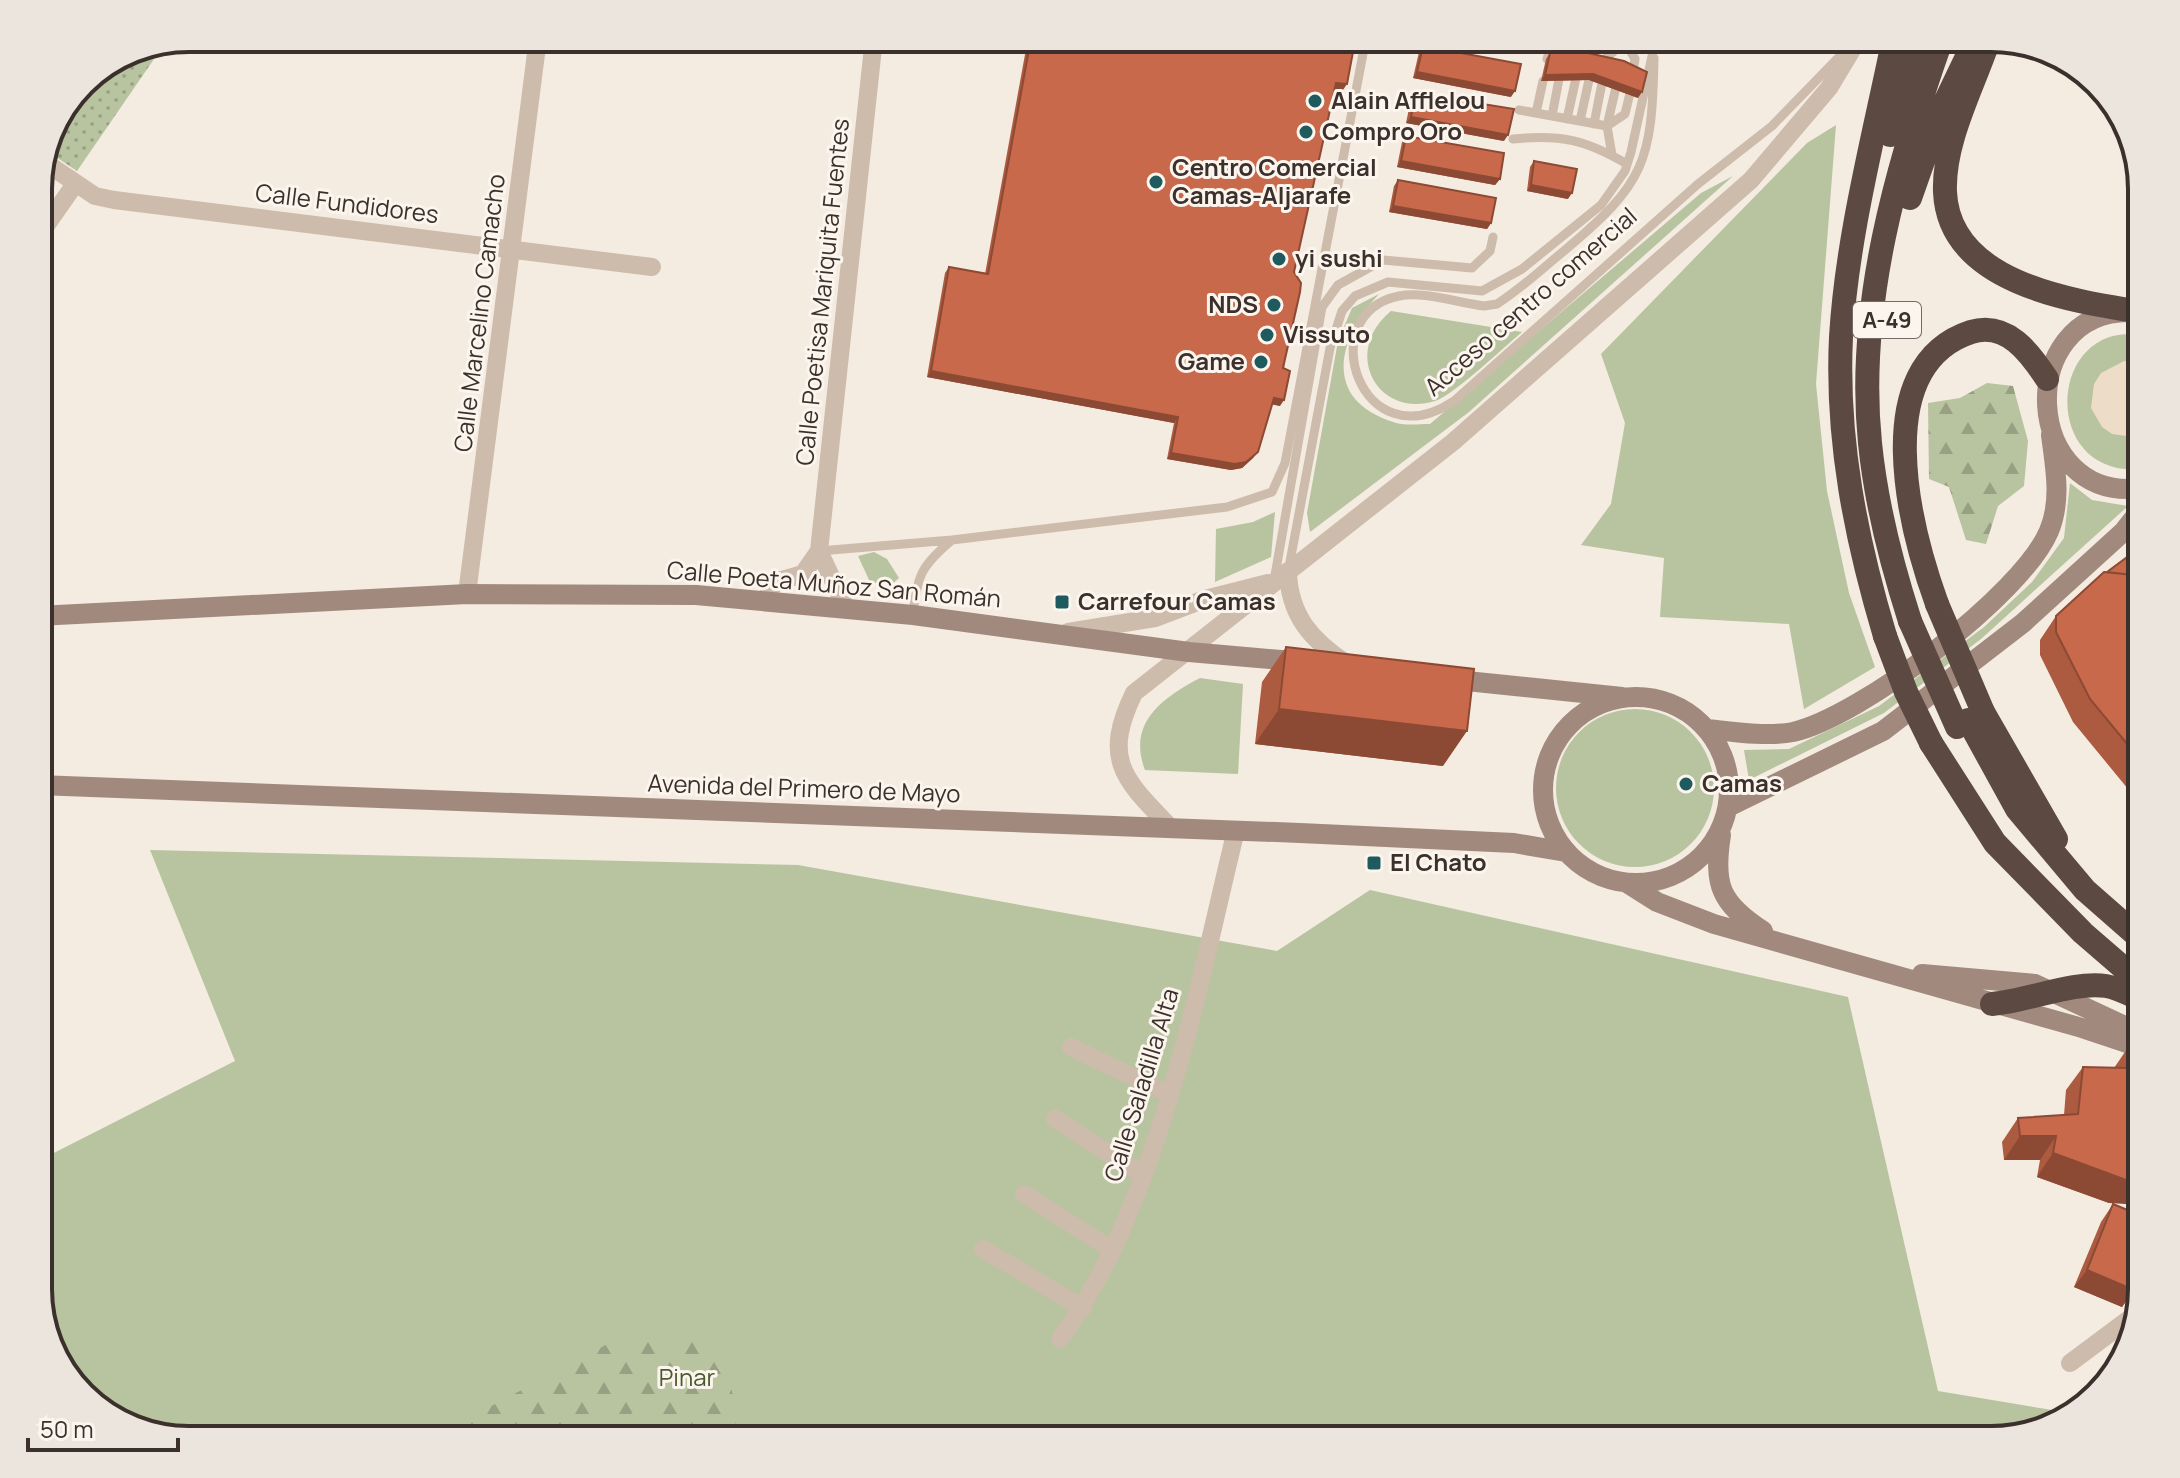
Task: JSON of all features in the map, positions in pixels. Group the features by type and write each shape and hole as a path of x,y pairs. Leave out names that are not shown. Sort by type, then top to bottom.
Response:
{"highway":[{"name":"A-49","path":"1891,52 1866,177 1841,335 1840,382 1850,496 1862,557 1885,636 1906,692 1931,743 1995,843 2083,933 2128,972"},
{"path":"1841,335 1854,306 1876,187 1913,52"},
{"path":"1922,613 1887,551 1870,441 1869,366 1877,281 1894,197 1915,112 1937,52"},
{"name":"A-49","path":"1969,52 1940,113 1916,175 1887,325 1886,444 1895,510 1922,613 1969,720 2017,809 2085,890 2128,928"},
{"path":"1984,52 1962,111 1945,191 1950,223 1962,244 1980,262 2069,301 2128,310"},
{"path":"1979,66 1987,52"},
{"path":"1922,613 1925,572 1909,495 1905,445 1908,403 1919,372 1937,352 1959,337 1979,330 2013,337 2047,379"},
{"path":"1969,720 2085,890"},
{"path":"1992,1004 2024,1001 2085,985 2109,986 2128,994"}],"main road":[{"path":"1707,729 1793,732 1864,701 1968,624 2020,574 2048,533 2058,486 2045,407 2047,379 2057,355 2074,334 2096,320 2128,312"},
{"path":"2051,435 2064,457 2082,474 2105,485 2128,487"},
{"path":"1627,883 1660,880 1691,866 1714,841 1725,817 1883,731 2023,623 2128,526"},
{"name":"Calle Poeta Muñoz San Román","path":"52,615 467,594 696,595 913,615 1189,652 1361,668"},
{"path":"1429,677 1622,697 1653,697 1669,702 1707,729 1724,758 1729,782 1717,876 1727,902 1742,917 1780,942"},
{"path":"1622,697 1578,717 1556,741 1549,755 1543,782 1545,810 1566,852 1590,871 1627,883 1692,916 2128,1042"},
{"name":"Avenida del Primero de Mayo","path":"52,786 1236,830 1514,843 1566,852"},
{"path":"1876,969 2035,984 2128,1028"}],"street":[{"name":"Calle Marcelino Camacho","path":"467,594 536,52"},
{"name":"Calle Poetisa Mariquita Fuentes","path":"819,551 872,52"},
{"path":"1171,828 1127,783 1119,761 1119,736 1124,714 1134,693 1453,442 1751,180 1829,88 1850,52"},
{"name":"Calle Fundidores","path":"54,169 95,196 114,200 652,267"},
{"path":"52,217 75,184"},
{"path":"765,600 775,582 803,574 819,551 846,608"},
{"path":"1057,634 1155,618 1281,576"},
{"path":"1281,576 1303,624 1327,651 1361,668"},
{"name":"Calle Saladilla Alta","path":"1060,1339 1083,1308 1143,1175 1170,1095 1236,830"},
{"path":"1071,1047 1170,1095"},
{"path":"1055,1119 1143,1175"},
{"path":"1024,1194 1111,1249"},
{"path":"983,1249 1083,1308"},
{"path":"2070,1363 2123,1323"}],"lane":[{"path":"819,551 952,540 1227,507 1248,503 1272,492 1285,463 1363,52"},
{"path":"1547,59 1550,52"},
{"path":"1561,52 1563,58"},
{"path":"1593,61 1594,52"},
{"path":"1606,64 1612,52"},
{"path":"1619,67 1622,52"},
{"path":"1631,52 1635,59 1633,73"},
{"path":"1281,576 1330,348 1342,311 1355,296 1388,282 1482,291 1500,283 1601,205 1627,164 1655,52"},
{"name":"Acceso centro comercial","path":"1654,58 1653,105 1643,160 1621,200 1497,304 1484,306 1400,295 1378,304 1364,317 1355,335 1352,357 1357,380 1374,403 1389,411 1423,417 1454,401 1698,184 1772,126 1844,52"},
{"path":"1567,119 1576,78"},
{"path":"1552,116 1559,79"},
{"path":"1580,121 1589,80"},
{"path":"1536,113 1543,81"},
{"path":"1594,124 1602,83"},
{"path":"1612,155 1607,126 1616,87"},
{"path":"1519,110 1607,126 1625,114 1630,93"},
{"path":"1513,139 1551,135 1593,144 1627,164"},
{"path":"1281,576 1322,307 1338,285 1383,260 1472,268 1490,251 1493,237"},
{"path":"913,615 916,583 927,560 952,540"}],"green space":[{"path":"155,57 77,171 57,157 62,137 75,113 92,92 113,75 137,62"},
{"path":"1836,125 1816,384 1827,491 1849,593 1875,667 1804,709 1789,624 1660,617 1664,558 1581,545 1611,504 1625,423 1601,354 1807,143"},
{"path":"1733,176 1469,412 1310,532 1307,513 1338,341 1352,308 1379,294 1354,329 1346,348 1346,383 1355,398 1370,412 1393,422 1430,424 1701,193"},
{"path":"1391,311 1522,332 1443,397 1414,404 1397,400 1382,391 1372,378 1368,362 1369,345 1376,327"},
{"path":"2128,336 2128,467 2108,465 2085,450 2071,427 2067,400 2073,373 2087,351 2110,337"},
{"path":"1987,383 2013,386 2028,441 2024,486 1998,506 1986,544 1966,540 1949,487 1929,479 1928,403 1960,398"},
{"path":"2070,483 2092,500 2128,506 1981,639 1884,713 1749,780 1744,750 1789,749 1879,706 1984,627 2032,582 2064,538"},
{"path":"1275,512 1271,557 1215,582 1216,529 1253,522"},
{"path":"874,552 887,559 899,578 891,585 870,582 858,556"},
{"path":"1200,678 1243,684 1238,774 1145,770 1141,753 1144,726 1161,704"},
{"path":"1635,709 1665,715 1691,732 1708,758 1714,788 1708,818 1691,844 1665,861 1635,867 1605,861 1579,844 1562,818 1556,788 1562,758 1579,732 1605,715"},
{"path":"150,850 798,865 1277,951 1370,890 1848,997 1938,1391 2054,1410 2026,1421 1991,1426 189,1426 145,1419 113,1403 92,1386 62,1341 52,1298 52,1154 235,1061"},
{"name":"Pinar","path":"717,1339 737,1409 735,1426 663,1426 662,1408 565,1426 454,1426 613,1341"}],"shaded area":[{"path":"2128,362 2128,436 2112,434 2102,427 2091,408 2094,384 2101,373"}],"building":[{"name":"Centro Comercial Camas-Aljarafe","path":"1028,52 1353,52 1347,84 1336,83 1294,272 1301,283 1283,368 1290,371 1284,400 1274,398 1258,452 1246,462 1235,464 1171,453 1178,417 931,371 949,267 988,274"},
{"path":"1422,52 1456,52 1521,64 1515,91 1417,72"},
{"path":"1588,52 1624,61 1647,72 1642,92 1593,74 1545,75 1550,53"},
{"path":"1415,93 1514,109 1508,135 1411,117"},
{"path":"1406,136 1504,153 1500,179 1401,161"},
{"path":"1534,161 1577,169 1572,193 1531,185"},
{"path":"1398,180 1496,198 1491,223 1393,206"},
{"path":"2128,556 2128,574 2107,572"},
{"path":"2104,572 2128,575 2128,745 2090,699 2056,632 2056,616"},
{"path":"1286,647 1474,669 1467,731 1279,709"},
{"path":"2127,1049 2128,1180 2053,1153 2056,1136 2020,1136 2018,1118 2078,1114 2083,1067 2127,1068"},
{"path":"2113,1204 2128,1210 2128,1287 2087,1270"}],"place":[{"name":"Alain Afflelou","path":"1315,101"},
{"name":"Compro Oro","path":"1306,132"},
{"name":"Centro Comercial Camas-Aljarafe","path":"1156,182"},
{"name":"yi sushi","path":"1279,259"},
{"name":"NDS","path":"1274,305"},
{"name":"Vissuto","path":"1267,335"},
{"name":"Game","path":"1261,362"},
{"name":"Carrefour Camas","path":"1062,602"},
{"name":"Camas","path":"1686,784"},
{"name":"El Chato","path":"1374,863"}]}
